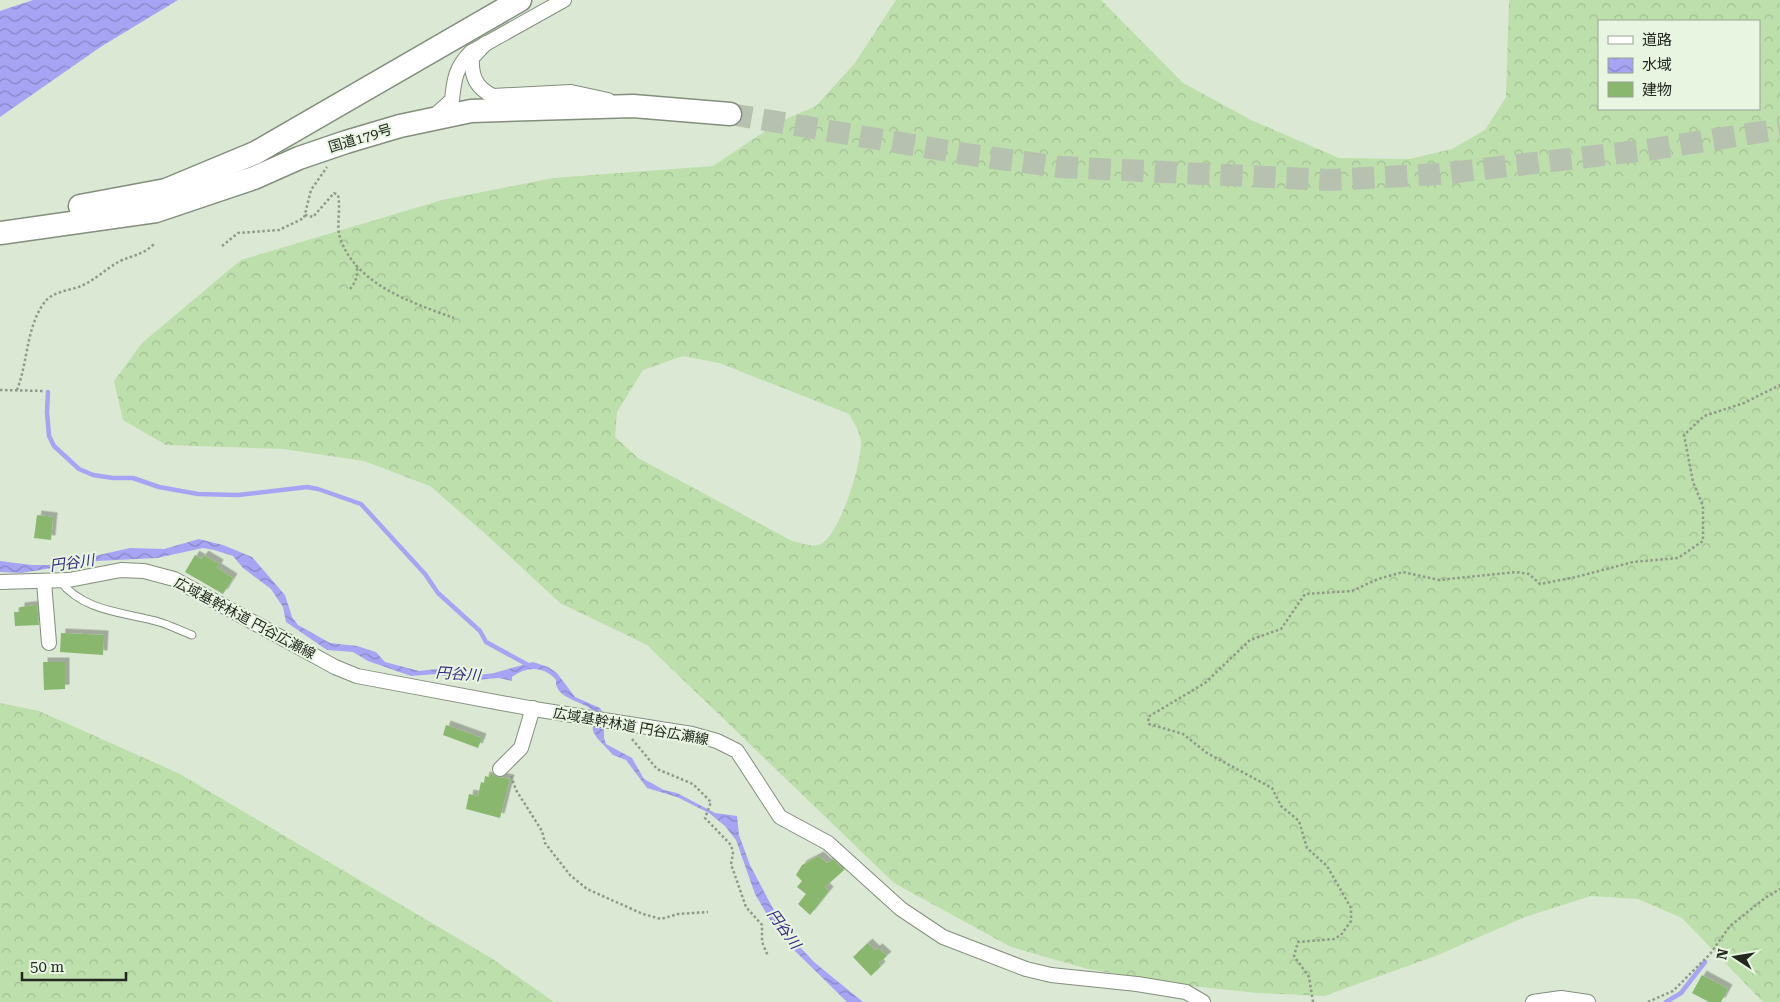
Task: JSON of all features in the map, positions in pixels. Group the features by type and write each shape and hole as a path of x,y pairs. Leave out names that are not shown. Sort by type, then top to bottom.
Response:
{"highway":[{"path":"0,217 46,212 166,190 220,168 255,153 520,0"},
{"name":"国道179号","path":"0,233 156,211 254,178 299,158 391,128 431,119 481,111 633,106 730,114"}],"street":[{"path":"431,119 452,100 454,77 461,62 486,43 564,0"},
{"path":"486,43 472,58 472,66 474,79 482,90 493,96 571,92 633,106"},
{"name":"広域基幹林道 円谷広瀬線","path":"0,582 60,581 121,570 152,572 174,579 335,667 357,676 533,708 692,734 717,741 737,751 780,817 828,843 901,909 943,937 1026,969 1051,976 1137,984 1186,992 1203,1002"},
{"path":"44,582 49,643"},
{"path":"503,767 523,742 533,708"},
{"path":"1533,1002 1561,998 1588,1002"}],"lane":[{"path":"60,581 77,598 100,608 161,622 192,636"}],"path":[{"path":"222,246 238,234 249,231 279,230 304,218 312,190 328,166 334,163"},
{"path":"305,215 313,217 334,193 338,195 340,236 356,263 358,270 355,284 350,289"},
{"path":"17,390 25,363 27,344 42,304 48,297 82,286 120,261 144,253 154,244"},
{"path":"356,263 392,294 454,318"},
{"path":"1314,1002 1309,977 1294,956 1298,942 1334,939 1340,935 1351,921 1352,908 1340,886 1327,866 1307,848 1298,821 1281,806 1272,788 1207,753 1183,734 1149,724 1148,716 1205,683 1250,640 1281,629 1305,594 1352,591 1378,579 1403,572 1439,580 1516,572 1529,574 1540,584 1633,562 1678,558 1703,541 1703,506 1693,482 1684,435 1704,416 1744,403 1780,386"},
{"path":"0,390 45,391"},
{"path":"627,724 633,740 657,769 693,784 711,802 706,818 731,845 733,853 731,864 746,907 762,925 762,942 768,956"},
{"path":"503,767 533,814 546,843 570,875 588,889 643,914 661,919 678,914 708,912"},
{"path":"1648,1002 1673,991 1710,954 1730,926 1764,898 1780,889"}],"green space":[{"path":"896,0 1101,0 1183,83 1251,120 1339,158 1409,159 1452,149 1485,130 1506,97 1509,0 1780,0 1780,1002 1763,1002 1682,918 1638,899 1591,896 1525,917 1438,955 1324,996 1257,993 1183,985 1088,969 1011,947 894,883 647,645 560,603 489,537 430,486 364,461 283,449 166,445 123,420 114,381 142,343 241,260 442,200 553,178 713,166 779,122 816,106 855,63","holes":["683,356 719,363 849,414 861,442 858,465 849,497 842,513 828,538 821,544 811,545 792,541 638,458 615,437 617,412 643,370"]},
{"path":"0,703 39,711 180,774 491,958 554,1002 0,1002"}],"water":[{"path":"33,0 178,0 102,46 0,117 0,11"},
{"name":"円谷川","path":"199,539 223,545 252,557 285,595 292,617 298,625 330,643 357,646 376,652 385,662 419,671 437,669 478,675 494,673 533,662 548,667 557,673 575,697 600,708 604,715 604,738 606,744 632,758 644,779 664,790 677,793 715,813 737,816 739,835 750,865 785,931 814,962 863,1002 847,1002 795,951 772,923 755,894 736,840 725,826 709,813 677,797 647,788 626,760 613,755 597,738 593,731 591,709 559,691 556,680 546,672 529,669 512,677 512,681 499,678 463,681 437,674 411,676 368,661 353,652 327,650 286,622 283,607 271,589 243,568 233,556 214,550 203,548 157,558 96,561 21,573 0,572 0,561 32,565 55,565 130,548 164,549"}],"building":[{"path":"37,515 53,517 51,540 34,538"},
{"path":"195,555 201,559 204,555 219,564 217,568 233,578 223,594 185,572"},
{"path":"37,605 39,625 15,626 14,612 20,612 20,607"},
{"path":"61,633 104,635 103,655 60,652"},
{"path":"43,662 65,662 65,689 44,690"},
{"path":"446,725 482,738 478,748 443,735"},
{"path":"490,773 497,777 510,779 500,818 466,809 469,794 478,796 481,782 484,783 485,776 489,777"},
{"path":"819,856 827,863 833,859 844,870 825,887 829,891 810,915 798,904 806,894 797,887 802,881 796,875 802,865"},
{"path":"868,943 875,950 878,948 887,956 879,963 881,966 871,976 853,957"},
{"path":"1702,975 1728,989 1721,1002 1709,1002 1692,993"}],"waterway":[{"path":"48,392 49,436 54,446 79,469 93,475 133,478 159,487 198,494 238,495 307,487 361,504 425,574 438,593 480,631 486,642 530,666"},
{"path":"1666,1002 1681,993 1705,962"}],"tunnel":[{"path":"730,114 972,155 1060,167 1330,180 1439,174 1647,150 1780,129"}]}
